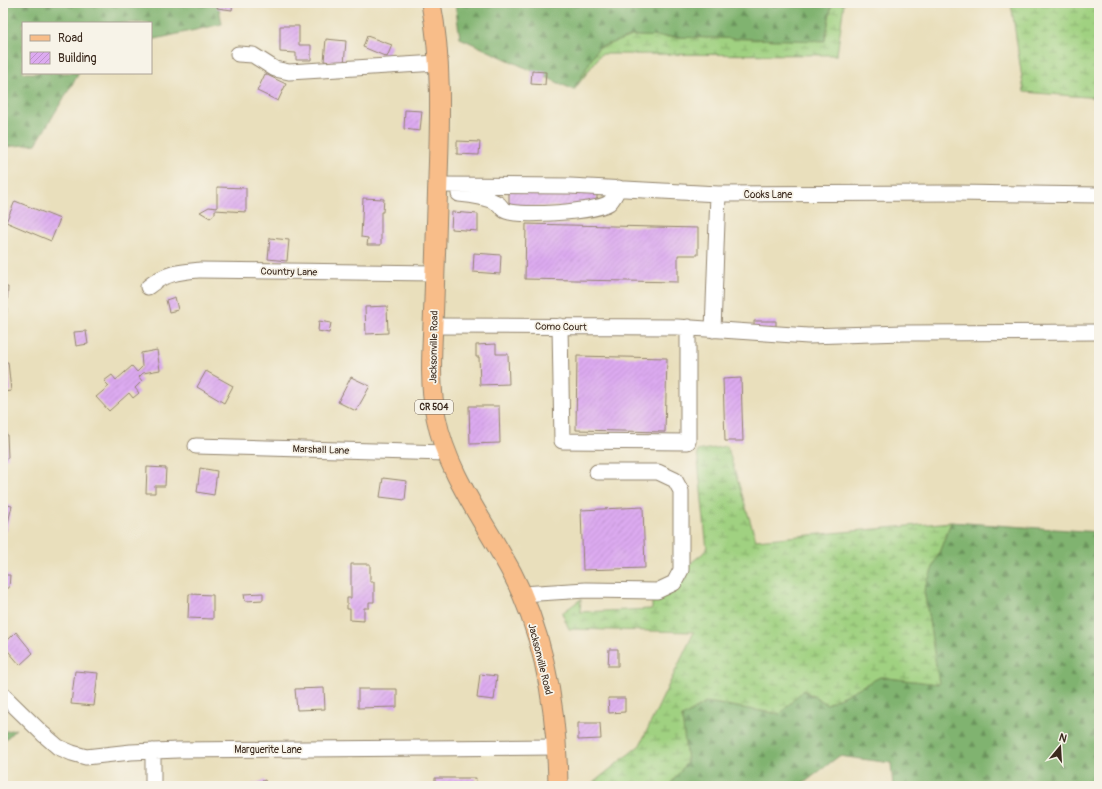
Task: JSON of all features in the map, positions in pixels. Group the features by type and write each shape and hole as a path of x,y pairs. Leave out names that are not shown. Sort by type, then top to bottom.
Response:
{"main road":[{"name":"Jacksonville Road","path":"431,3 440,114 433,326 433,397 436,418 446,453 452,467 496,543 522,594 530,615 546,671 550,693 556,747 558,786"}],"street":[{"path":"238,54 253,54 275,69 289,72 437,63"},
{"path":"438,189 471,194 499,204 504,211 520,214 586,210 610,203 619,188"},
{"name":"Cooks Lane","path":"438,189 619,188 718,194 956,193 1099,195"},
{"path":"713,330 718,194"},
{"name":"Country Lane","path":"148,287 160,278 176,273 200,270 435,273"},
{"name":"Como Court","path":"433,326 688,327 808,336 904,333 1099,332"},
{"path":"560,326 562,441 688,442 688,327"},
{"name":"Marshall Lane","path":"196,446 446,453"},
{"path":"522,594 586,590 657,591 674,583 681,570 681,491 675,480 658,472 597,472"},
{"name":"Marguerite Lane","path":"3,695 58,747 86,757 153,751 556,747"},
{"path":"153,751 153,786"}],"green space":[{"path":"3,3 218,3 222,24 152,40 152,22 22,22 22,74 78,74 36,144 3,147"},
{"path":"455,3 832,3 825,41 632,36 598,48 574,90 460,38"},
{"path":"832,3 844,3 837,55 601,54 574,90 598,48 632,36 825,41"},
{"path":"1011,3 1099,3 1099,98 1024,92"},
{"path":"727,446 756,540 951,522 924,590 939,684 880,677 827,704 803,690 780,714 707,702 682,717 687,762 669,786 589,786 640,745 694,632 569,629 562,613 581,599 580,612 652,609 652,594 707,550 697,451"},
{"path":"951,522 1099,532 1099,786 893,786 891,763 839,756 800,786 669,786 687,762 682,717 707,702 780,714 802,690 827,704 880,677 939,684 924,590"},
{"path":"16,729 3,742 3,732"}],"building":[{"path":"218,3 233,3 232,10 217,8"},
{"path":"280,26 299,26 299,45 311,45 311,60 296,60 296,53 280,52"},
{"path":"367,36 392,45 387,57 363,47"},
{"path":"326,39 346,41 344,64 324,61"},
{"path":"532,71 546,72 545,85 531,84"},
{"path":"265,74 286,84 278,101 257,91"},
{"path":"405,110 422,111 420,131 404,129"},
{"path":"457,141 480,142 479,155 457,154"},
{"path":"217,187 246,188 246,212 215,210 215,214 210,218 200,212 209,207 217,208"},
{"path":"509,189 597,189 597,207 509,206"},
{"path":"363,198 384,199 383,212 381,212 381,245 367,245 368,238 361,237"},
{"path":"15,201 60,219 51,241 6,222"},
{"path":"452,212 478,214 478,231 451,229"},
{"path":"526,224 698,228 698,255 678,255 678,282 525,279"},
{"path":"270,238 289,240 287,261 268,259"},
{"path":"474,253 501,255 500,274 473,272"},
{"path":"3,287 8,287 6,324 3,324"},
{"path":"175,297 178,310 169,312 166,300"},
{"path":"387,306 388,333 366,334 365,307"},
{"path":"319,321 331,323 329,333 318,331"},
{"path":"754,321 776,321 776,330 754,330"},
{"path":"86,331 88,344 76,346 74,332"},
{"path":"496,344 496,354 508,354 509,384 480,385 479,357 476,357 476,345"},
{"path":"157,350 160,370 143,373 139,377 142,381 135,388 139,393 133,398 129,393 109,411 96,397 109,386 104,381 112,375 116,380 132,366 137,372 142,367 141,353"},
{"path":"577,356 667,358 665,432 576,430"},
{"path":"3,362 8,362 11,391 3,392"},
{"path":"206,371 233,386 224,403 197,387"},
{"path":"351,377 370,386 356,411 338,402"},
{"path":"741,378 743,441 725,441 723,379"},
{"path":"469,406 499,406 500,443 470,444"},
{"path":"3,434 7,434 8,458 3,459"},
{"path":"147,467 166,468 165,486 155,486 155,493 146,493"},
{"path":"200,468 217,471 214,495 197,492"},
{"path":"383,478 407,481 405,500 380,497"},
{"path":"3,504 12,506 6,531 3,530"},
{"path":"643,507 645,568 583,570 581,510"},
{"path":"351,564 370,564 370,582 374,582 374,602 369,602 369,608 364,608 364,621 350,620 350,609 347,609 347,598 351,598"},
{"path":"3,575 10,575 9,588 3,588"},
{"path":"263,593 263,600 245,601 244,594"},
{"path":"189,594 213,595 213,619 188,618"},
{"path":"16,632 33,653 20,665 3,645"},
{"path":"609,649 618,649 618,666 608,666"},
{"path":"75,671 98,673 94,706 71,704"},
{"path":"480,674 497,676 494,700 477,698"},
{"path":"324,688 325,709 297,710 295,689"},
{"path":"358,689 397,689 397,707 358,708"},
{"path":"608,698 625,698 625,712 609,713"},
{"path":"578,723 600,723 601,739 578,740"},
{"path":"435,778 476,778 475,786 435,786"},
{"path":"265,780 267,786 247,786"}]}
